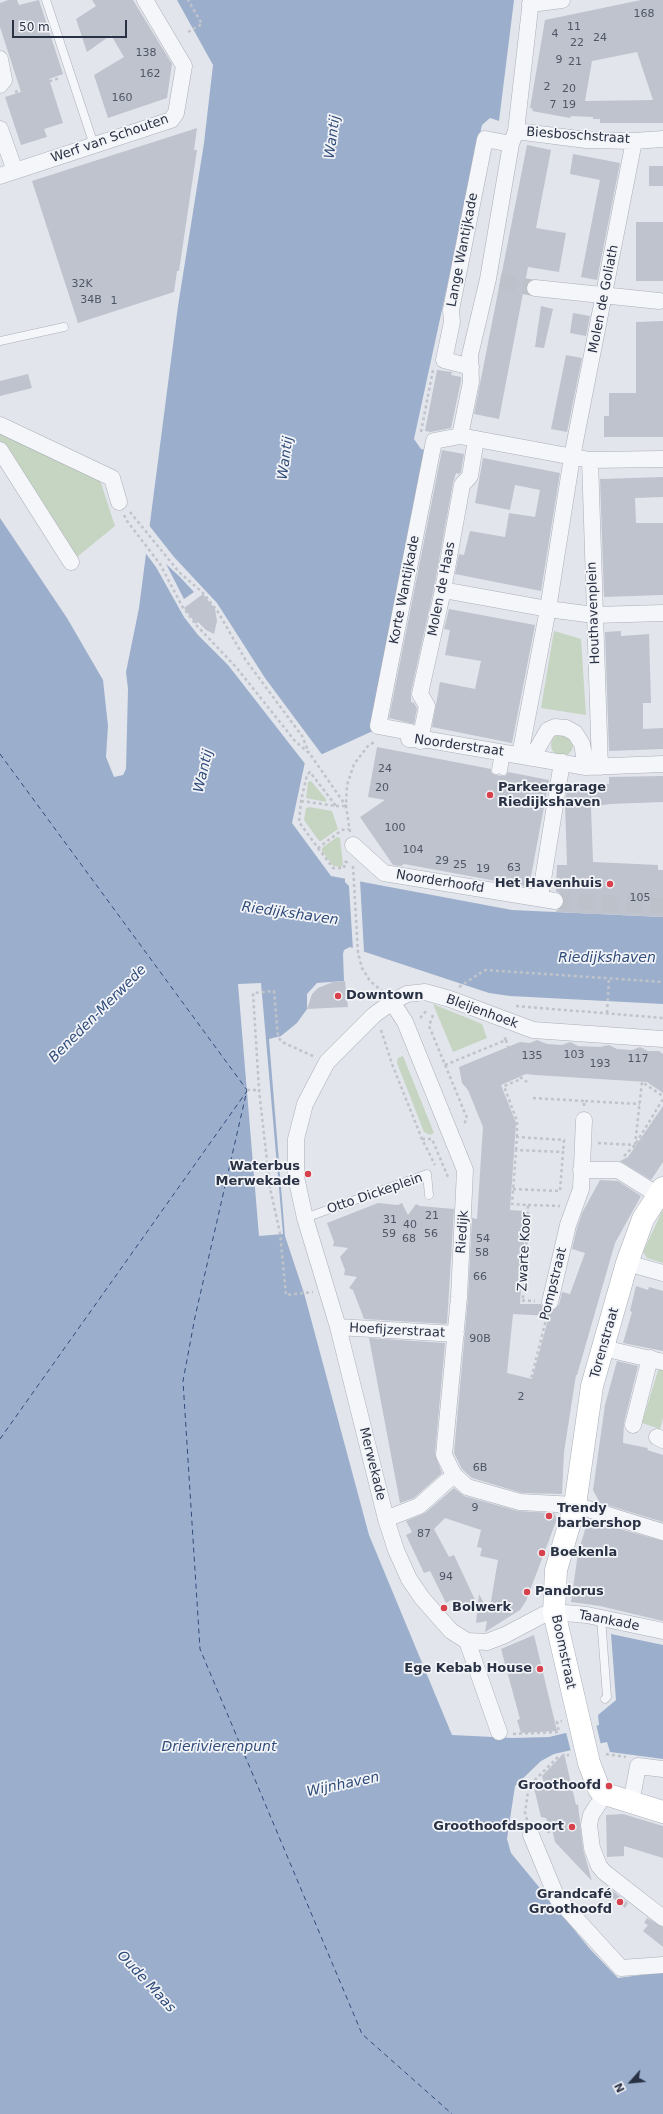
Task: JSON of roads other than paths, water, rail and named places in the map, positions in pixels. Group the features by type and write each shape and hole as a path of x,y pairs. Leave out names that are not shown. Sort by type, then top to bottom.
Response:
{"street":[{"name":"Werf van Schouten","path":"7,173 94,146 170,120 176,113 184,66 145,0"},
{"path":"562,0 531,2 494,281 470,355 471,382 460,436 590,460 663,459"},
{"path":"0,60 2,82"},
{"path":"0,129 7,173"},
{"name":"Biesboschstraat","path":"514,138 634,141 663,139"},
{"name":"Lange Wantijkade","path":"471,367 444,360 452,322 451,310 485,139 514,138"},
{"name":"Molen de Goliath","path":"572,457 605,296 634,141"},
{"path":"535,288 659,302"},
{"path":"0,425 112,478 119,502"},
{"name":"Korte Wantijkade","path":"414,740 410,732 378,726 434,440 460,436"},
{"name":"Molen de Haas","path":"414,740 427,706 420,694 443,590 462,485 470,476 476,439"},
{"path":"0,450 71,562"},
{"path":"572,457 548,609 515,755 537,749 548,730 555,726 566,728 575,733 593,767"},
{"name":"Houthavenplein","path":"590,460 594,615 593,767"},
{"path":"443,590 548,609 594,615 663,613"},
{"name":"Noorderstraat","path":"383,736 414,740 429,740 593,767 663,764"},
{"name":"Noorderhoofd","path":"352,845 384,873 548,900 562,762"},
{"name":"Bleijenhoek","path":"327,1062 374,1015 392,1002 407,994 424,992 457,995 533,1030 663,1039"},
{"name":"Riedijk","path":"392,1002 406,1022 465,1170 466,1181 456,1334 444,1455 451,1478"},
{"name":"Merwekade","path":"327,1062 305,1104 296,1140 296,1177 305,1218 338,1328 386,1519 396,1550 409,1579 422,1598 451,1631 467,1641"},
{"name":"Pompstraat","path":"550,1302 568,1225 581,1189 584,1120"},
{"path":"581,1170 618,1170 661,1192"},
{"name":"Torenstraat","path":"575,1506 592,1386 627,1263 643,1219 661,1192"},
{"path":"627,1263 663,1274"},
{"name":"Hoefijzerstraat","path":"338,1328 456,1334"},
{"path":"603,1348 657,1360 633,1425"},
{"path":"386,1519 419,1506 451,1478 467,1487 520,1502 575,1506 663,1532"},
{"name":"Boomstraat","path":"575,1506 556,1570 554,1612 581,1731 594,1778 599,1789 605,1794"},
{"path":"499,1732 467,1641 487,1642 505,1635 542,1615 554,1612"},
{"name":"Taankade","path":"554,1612 601,1618 663,1631"},
{"path":"631,1803 638,1766 663,1769"},
{"path":"663,1812 605,1794 591,1815 589,1825 592,1848 599,1866 604,1872 663,1918"},
{"path":"531,1835 557,1898 621,1968 663,1965"}],"lane":[{"path":"46,0 94,146"},
{"path":"0,341 64,327"},
{"path":"500,770 515,755"},
{"name":"Otto Dickeplein","path":"305,1218 427,1174 429,1195"},
{"path":"601,1618 607,1697 605,1699"}],"water":[{"path":"177,0 514,0 499,121 490,118 482,125 414,439 421,449 429,451 375,730 305,762 292,823 331,876 512,910 663,917 663,1004 510,996 489,993 350,947 344,950 343,954 344,981 317,983 307,994 307,1009 297,1023 281,1036 269,1039 285,1236 304,1293 369,1535 452,1735 513,1738 549,1737 599,1725 598,1715 616,1700 611,1634 663,1645 663,1759 610,1752 607,1742 554,1754 541,1761 515,1786 507,1839 511,1853 590,1949 618,1978 663,1972 663,2114 0,2114 0,518 67,618 103,680 108,726 106,757 114,777 123,775 126,769 128,689 126,672 139,608 178,306 204,143 213,65"}],"tunnel":[{"path":"500,282 535,288"},
{"path":"555,901 663,906"}],"place":[{"name":"Parkeergarage Riedijkshaven","path":"490,795"},
{"name":"Het Havenhuis","path":"610,884"},
{"name":"Downtown","path":"338,996"},
{"name":"Waterbus Merwekade","path":"308,1174"},
{"name":"Trendy barbershop","path":"549,1516"},
{"name":"Boekenla","path":"542,1553"},
{"name":"Pandorus","path":"527,1592"},
{"name":"Bolwerk","path":"444,1608"},
{"name":"Ege Kebab House","path":"540,1669"},
{"name":"Groothoofd","path":"609,1786"},
{"name":"Groothoofdspoort","path":"572,1827"},
{"name":"Grandcafé Groothoofd","path":"620,1902"}],"water label":[{"name":"Wantij","path":"333,137"},
{"name":"Wantij","path":"286,458"},
{"name":"Wantij","path":"204,771"},
{"name":"Riedijkshaven","path":"290,914"},
{"name":"Riedijkshaven","path":"607,958"},
{"name":"Beneden-Merwede","path":"98,1014"},
{"name":"Drierivierenpunt","path":"219,1747"},
{"name":"Wijnhaven","path":"343,1785"},
{"name":"Oude Maas","path":"146,1982"}]}
